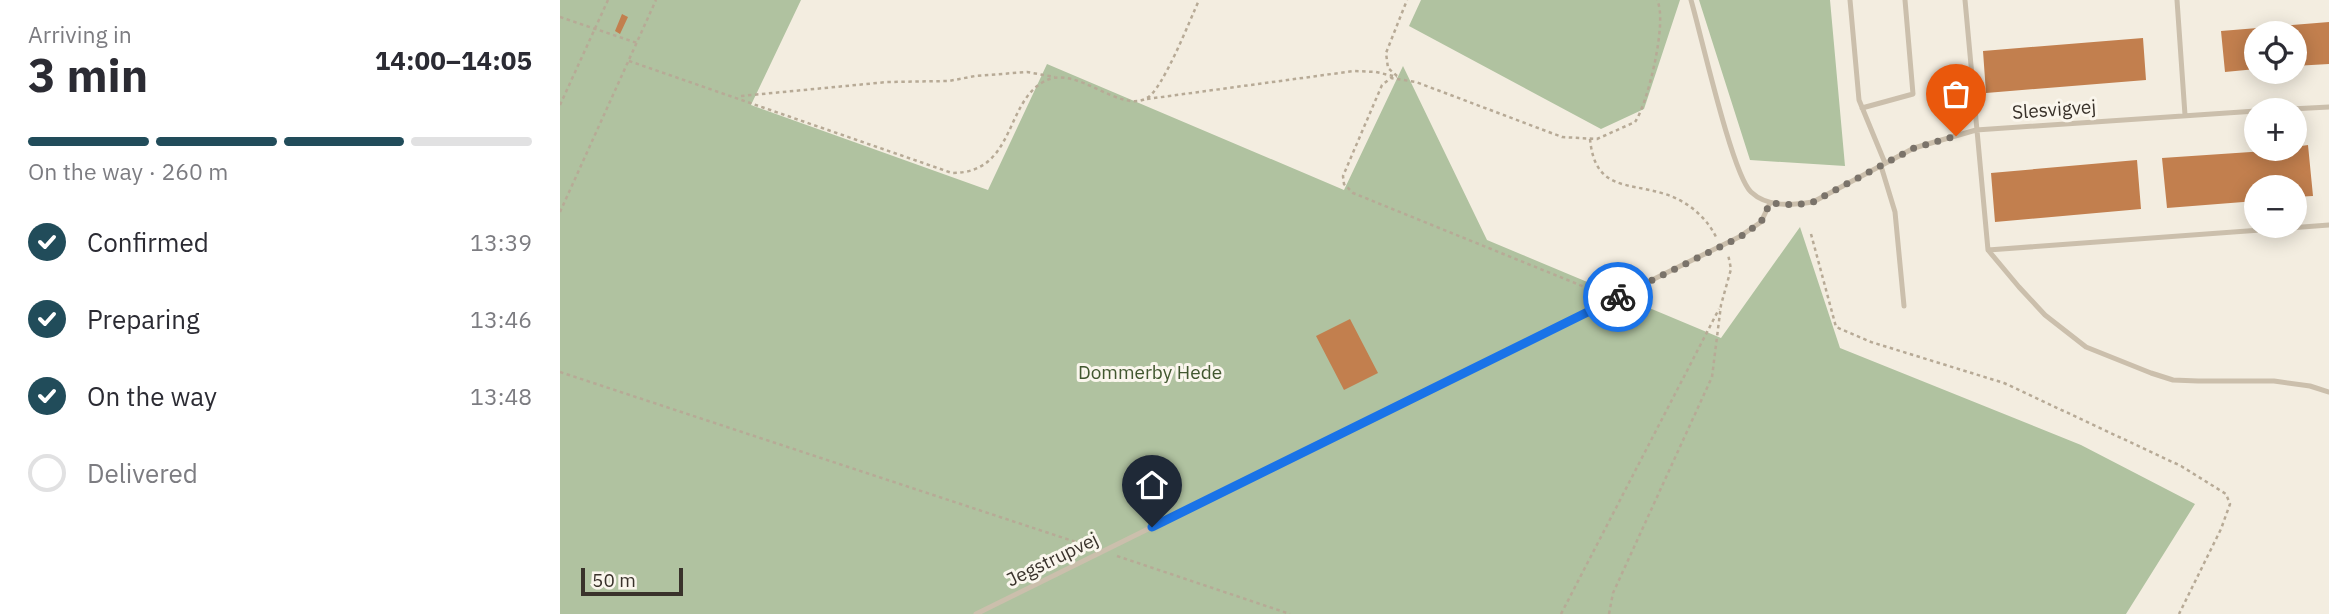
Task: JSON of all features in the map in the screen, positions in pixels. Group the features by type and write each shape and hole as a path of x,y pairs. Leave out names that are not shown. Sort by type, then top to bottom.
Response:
{"lane":[{"path":"1692,0 1737,166 1750,191 1770,203"},
{"path":"1850,0 1859,100 1883,164 1895,212 1904,306"},
{"path":"1863,108 1913,94 1905,0"},
{"path":"1965,0 1988,250 2045,315 2087,347 2173,380 2274,381 2310,386 2329,392"},
{"path":"2177,0 2185,116"},
{"path":"2307,108 2329,107"},
{"name":"Slesvigvej","path":"1770,203 1796,205 1813,202 1914,148 1976,130 2244,112"},
{"name":"Jegstrupvej","path":"976,614 1723,245 1761,222 1770,203"},
{"path":"1988,250 2329,225"}],"path":[{"path":"560,105 608,0"},
{"path":"560,212 656,0"},
{"path":"1144,100 1163,77 1199,0"},
{"path":"1400,78 1388,68 1386,53 1407,0"},
{"path":"738,97 887,82 949,81 1027,72 1075,80 1123,99 1144,100 1354,71 1376,72 1400,78 1562,137 1590,139 1621,130 1635,122 1640,115 1656,54 1661,14 1657,0"},
{"path":"560,17 637,43"},
{"path":"629,61 952,173 963,173 985,165 1037,87 1051,78 1062,78"},
{"path":"1400,78 1391,78 1382,85 1343,176 1348,189 1615,299"},
{"path":"1590,139 1595,162 1609,180 1618,185 1667,194 1701,216 1723,245 1731,269 1721,305 1715,363 1706,393 1613,593 1609,614"},
{"path":"1811,234 1836,327 1871,342 2004,383 2180,466 2226,494 2230,504 2221,529 2179,614"},
{"path":"1561,614 1721,305"},
{"path":"560,372 1290,614"}],"green space":[{"name":"Dommerby Hede","path":"560,0 801,0 751,105 988,190 1047,64 1344,190 1403,66 1487,240 1721,338 1800,227 1840,348 2081,445 2195,504 2126,614 560,614"},
{"path":"1421,0 1680,0 1644,109 1601,129 1409,26"},
{"path":"1699,0 1830,0 1845,166 1750,160"}],"building":[{"path":"622,14 628,17 620,34 615,31"},
{"path":"2329,22 2329,64 2307,65 2307,24"},
{"path":"2244,29 2244,70 2225,72 2221,31"},
{"path":"2143,38 2146,80 1986,93 1983,51"},
{"path":"2307,145 2313,196 2307,196 2307,175 2244,175 2244,202 2167,208 2162,158 2244,152 2244,161 2307,161"},
{"path":"2137,160 2141,209 1995,222 1991,173"},
{"path":"1350,319 1378,373 1344,390 1316,336"}],"way so far":[{"path":"1618,297 1740,237 1761,222 1770,203 1796,205 1813,202 1914,148 1956,136"}],"route":[{"path":"1152,527 1618,297"}]}
